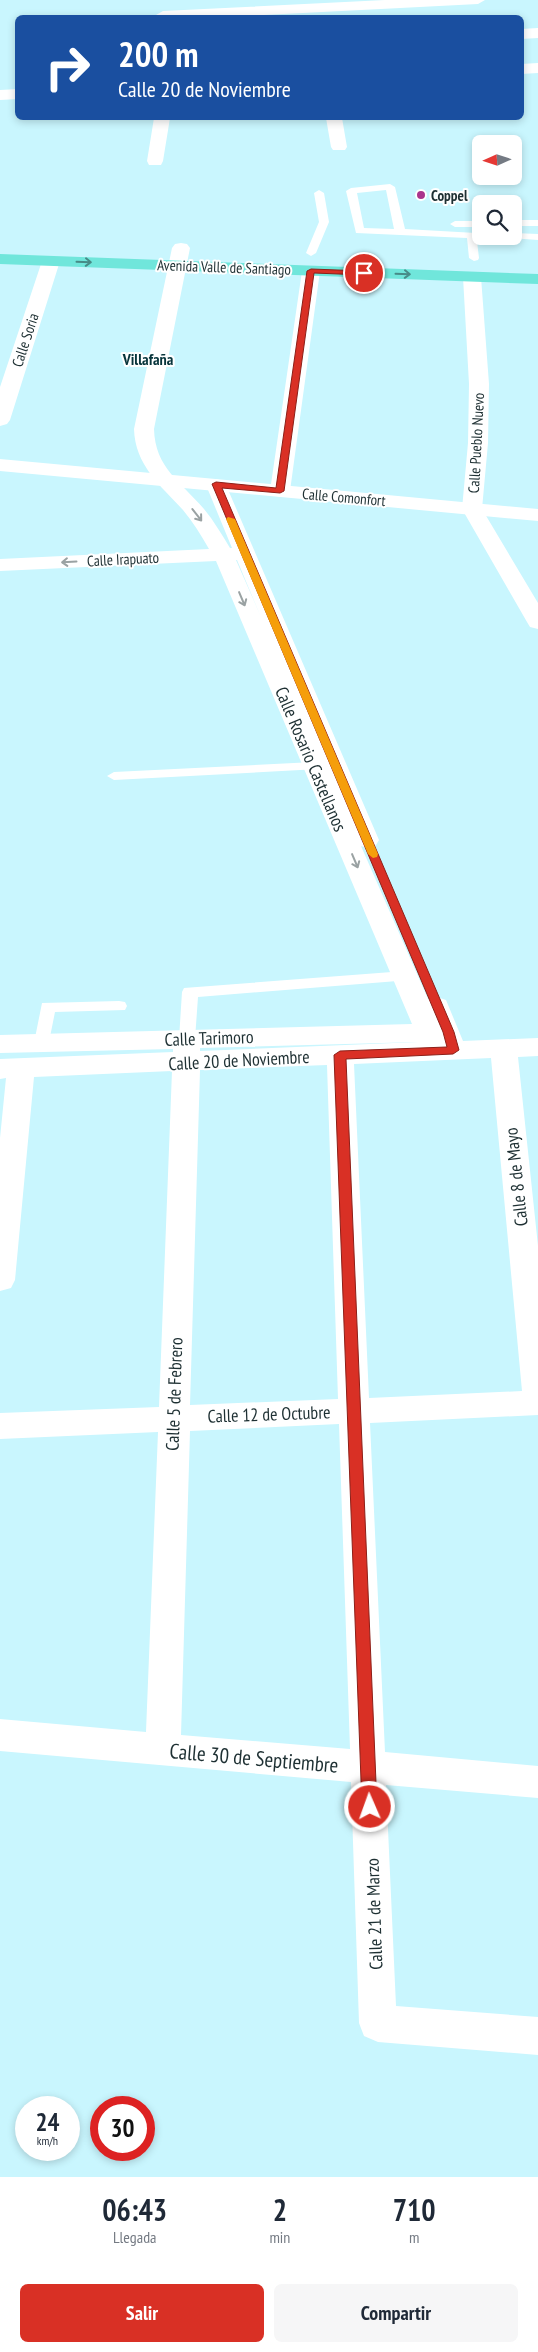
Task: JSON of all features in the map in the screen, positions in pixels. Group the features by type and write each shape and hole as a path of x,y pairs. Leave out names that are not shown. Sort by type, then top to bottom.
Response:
{"main road":[{"name":"Avenida Valle de Santiago","path":"162,247 180,257 201,249"},
{"name":"Avenida Valle de Santiago","path":"291,252 311,262"},
{"name":"Avenida Valle de Santiago","path":"311,262 330,253"},
{"name":"Avenida Valle de Santiago","path":"0,259 51,261 180,257 473,268 538,279"},
{"name":"Avenida Valle de Santiago","path":"455,258 473,268"},
{"name":"Avenida Valle de Santiago","path":"473,268 492,259"}],"street":[{"path":"159,0 163,15"},
{"path":"190,15 410,7 478,0"},
{"path":"524,34 538,33"},
{"path":"524,69 538,68"},
{"path":"0,95 15,94"},
{"path":"155,161 162,120"},
{"path":"334,120 339,147"},
{"name":"Calle Rosario Castellanos","path":"180,257 143,440 149,460 234,554 441,1041"},
{"name":"Calle Soria","path":"0,420 51,261"},
{"path":"280,491 311,262"},
{"name":"Calle Pueblo Nuevo","path":"473,268 479,384 478,443 472,509 538,622"},
{"name":"Calle Comonfort","path":"0,465 538,515"},
{"name":"Calle Rosario Castellanos","path":"216,484 234,554 314,766 405,976 441,1041"},
{"name":"Calle Irapuato","path":"0,565 234,554"},
{"name":"Calle 20 de Noviembre","path":"11,1069 187,1051 340,1055 441,1041 504,1048 538,1047"},
{"name":"Calle Tarimoro","path":"0,1044 42,1043 187,1051 441,1041"},
{"name":"Calle 8 de Mayo","path":"504,1048 538,1396"},
{"name":"Calle 5 de Febrero","path":"163,1749 187,1051"},
{"name":"Calle 21 de Marzo","path":"340,1055 378,2023 538,2036"},
{"path":"0,1280 11,1069"},
{"name":"Calle 12 de Octubre","path":"0,1426 538,1403"},
{"name":"Calle 30 de Septiembre","path":"0,1735 538,1782"}],"lane":[{"path":"399,227 390,187 351,191 360,231 399,227 472,229"},
{"path":"311,262 324,222 320,193"},
{"path":"522,223 538,223"},
{"path":"522,236 538,237"},
{"path":"473,268 475,245"},
{"path":"114,776 314,766"},
{"path":"187,1051 190,992 405,976"},
{"path":"42,1043 48,1007 120,1006"}],"slow traffic":[{"path":"231,519 373,854"}],"place":[{"name":"Coppel","path":"421,195"}],"district":[{"name":"Villafaña","path":"148,359"}],"route":[{"path":"364,273 311,271 280,491 216,484 448,1032 453,1050 340,1055 370,1807"}]}
